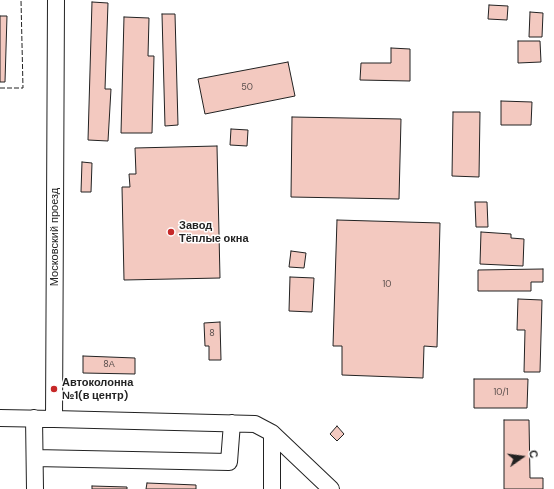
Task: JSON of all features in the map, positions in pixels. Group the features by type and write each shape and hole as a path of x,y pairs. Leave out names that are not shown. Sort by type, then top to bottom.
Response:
{"street":[{"name":"Московский проезд","path":"54,419 56,0"},
{"path":"0,418 255,424 272,433 331,489"},
{"path":"34,418 35,489"},
{"path":"35,458 229,462 232,423"},
{"path":"272,433 272,489"}],"building":[{"path":"92,2 108,3 105,89 111,89 108,141 88,140"},
{"path":"489,5 508,6 507,20 488,19"},
{"path":"530,12 543,13 542,37 529,37"},
{"path":"162,14 175,14 178,125 165,126"},
{"path":"0,16 7,16 5,82 0,82"},
{"path":"124,17 149,18 148,56 154,56 152,133 121,133"},
{"path":"518,41 540,41 541,62 518,63"},
{"path":"391,48 410,49 410,81 360,80 361,63 391,63"},
{"path":"288,62 295,96 205,114 198,79"},
{"path":"501,101 532,102 531,125 501,125"},
{"path":"453,112 480,112 479,177 452,176"},
{"path":"292,117 401,119 399,199 291,197"},
{"path":"231,129 248,130 247,146 230,145"},
{"name":"Завод Тёплые окна","path":"217,146 220,278 124,280 122,187 130,187 129,174 136,174 135,148"},
{"path":"82,162 92,163 91,192 81,192"},
{"path":"475,202 487,202 488,227 476,227"},
{"path":"337,220 440,223 437,347 424,346 423,378 342,375 342,346 333,346"},
{"path":"481,232 511,234 511,238 524,239 523,266 480,264"},
{"path":"291,251 306,253 304,268 289,267"},
{"path":"543,269 543,282 531,282 531,291 478,291 478,270"},
{"path":"290,277 314,278 312,312 289,311"},
{"path":"518,299 542,300 540,372 524,372 525,330 517,330"},
{"path":"220,322 221,360 209,360 209,346 205,346 204,323"},
{"path":"83,356 135,358 135,374 83,373"},
{"path":"474,379 528,379 527,408 474,408"},
{"path":"504,420 529,420 530,478 543,478 543,489 504,489"},
{"path":"337,426 344,434 337,441 330,434"},
{"path":"147,483 196,485 196,489 146,489"},
{"path":"92,486 127,487 127,489 92,489"}],"fence":[{"path":"0,88 23,88 21,0"}],"place":[{"name":"Завод Тёплые окна","path":"171,232"},
{"name":"Автоколонна №1(в центр)","path":"54,389"}]}
